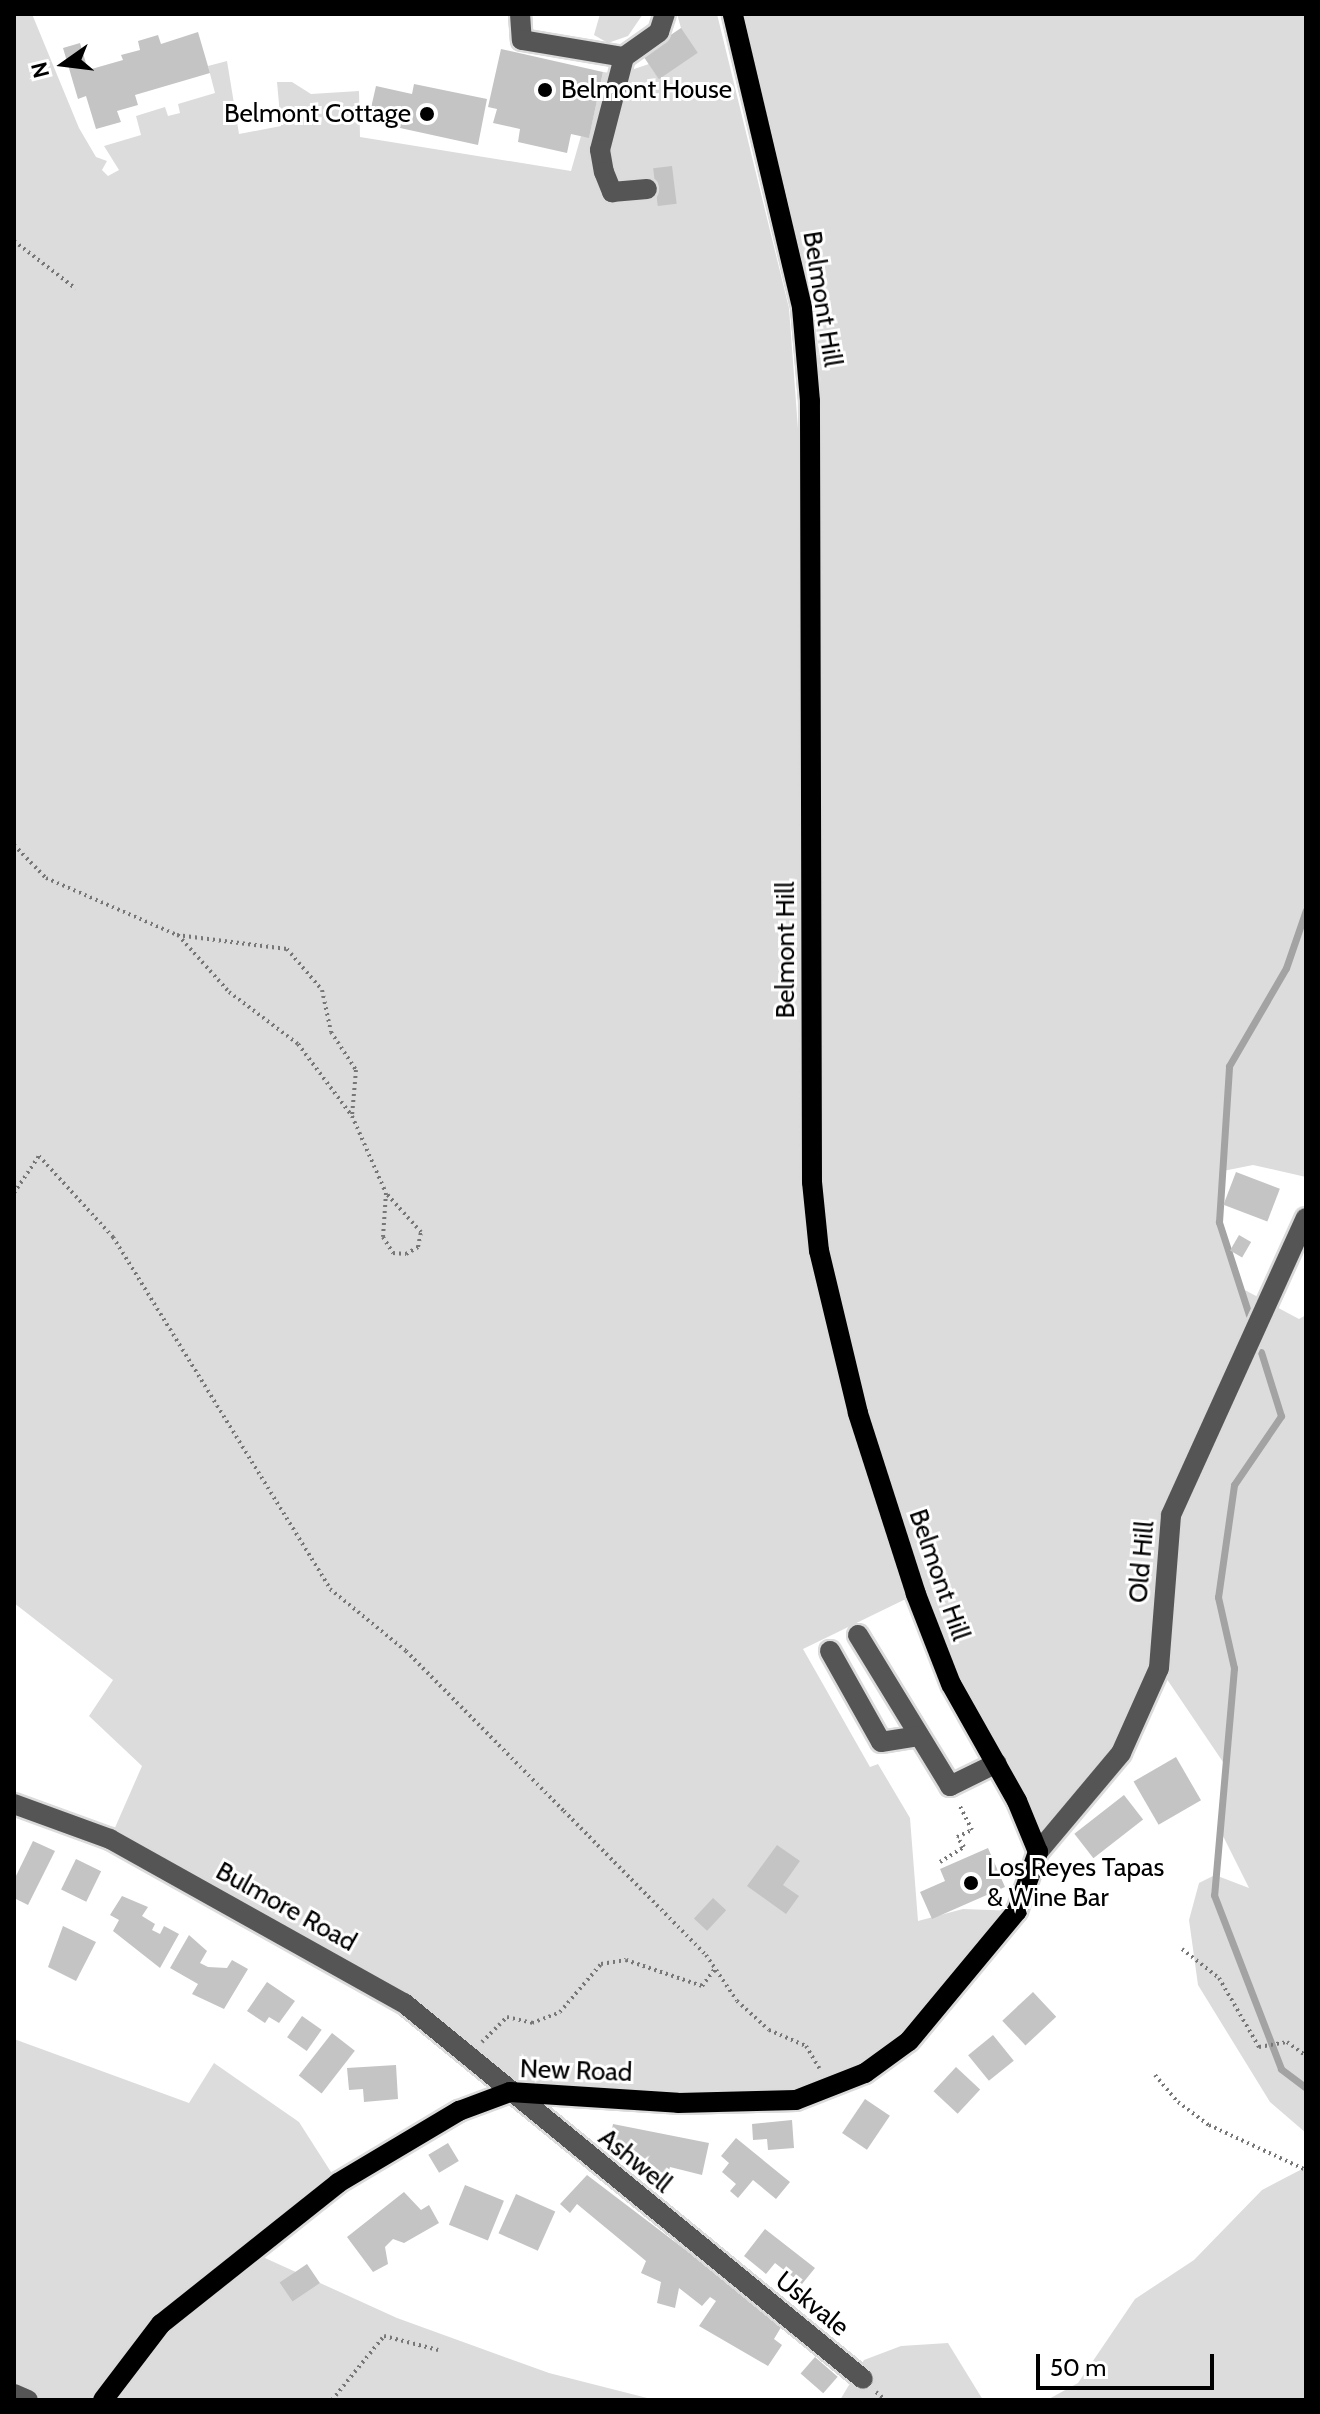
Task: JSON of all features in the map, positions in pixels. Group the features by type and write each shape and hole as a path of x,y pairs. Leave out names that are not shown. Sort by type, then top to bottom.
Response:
{"main road":[{"name":"Belmont Hill","path":"733,14 802,307 810,401 812,1166 819,1251 858,1413 916,1594 951,1684 997,1763 1038,1852"},
{"name":"New Road","path":"103,2400 161,2324 338,2183 459,2111 510,2092 678,2103 796,2100 865,2073 909,2041 1017,1911 1038,1852"}],"street":[{"path":"520,14 522,40 624,57"},
{"path":"647,189 612,192 600,150 624,57 659,32 665,14"},
{"name":"Old Hill","path":"1038,1852 1121,1753 1159,1668 1171,1515 1306,1218"},
{"path":"858,1635 950,1786 997,1763"},
{"path":"830,1651 881,1742 917,1736"},
{"name":"Bulmore Road","path":"14,1804 110,1839 377,1987 510,2092"},
{"name":"Ashwell","path":"510,2092 728,2270"},
{"name":"Uskvale","path":"728,2270 863,2379"},
{"path":"14,2394 28,2400"}],"path":[{"path":"14,241 76,289"},
{"path":"14,845 46,878 177,935 287,949 322,990 331,1032 356,1070 352,1116"},
{"path":"177,935 229,992 298,1044 352,1116 386,1193 421,1232 418,1247 406,1254 393,1253 383,1237 386,1193"},
{"path":"14,1193 39,1156 113,1237 330,1589 406,1651 715,1969 769,2030 806,2046 830,2087"},
{"path":"940,1862 964,1847 957,1837 972,1830 950,1786"},
{"path":"1182,1949 1219,1978 1259,2047 1287,2042 1306,2056"},
{"path":"473,2062 485,2033 507,2017 532,2023 560,2012 601,1964 626,1960 702,1986 715,1969"},
{"path":"1155,2075 1209,2125 1306,2170"},
{"path":"332,2400 384,2336 438,2350"}],"shaded area":[{"path":"14,14 32,14 79,128 96,157 107,161 102,170 108,176 119,170 104,146 141,135 136,116 165,107 168,116 180,113 178,104 215,93 208,66 227,61 239,134 281,126 277,82 292,82 311,94 359,91 360,137 571,171 581,136 589,137 603,72 619,74 649,64 659,79 681,28 677,14 717,14 789,308 805,523 810,401 821,388 815,313 745,14 1306,14 1306,1177 1253,1165 1223,1171 1219,1221 1241,1288 1299,1319 1306,1315 1306,2133 1270,2102 1198,1985 1189,1920 1199,1883 1215,1875 1249,1888 1220,1830 1225,1765 1160,1669 1121,1753 1038,1852 916,1594 803,1649 870,1767 878,1764 910,1818 918,1921 963,1909 1017,1911 909,2041 796,2100 510,2092 404,2003 110,1839 142,1766 89,1716 113,1680 14,1603"},
{"path":"600,14 643,14 628,36 608,43 594,35"},
{"path":"14,2039 189,2103 214,2063 299,2122 338,2183 252,2252 397,2318 549,2373 655,2400 14,2400"},
{"path":"1306,2167 1306,2400 1047,2400 1078,2383 1135,2299 1194,2260 1262,2190"},
{"path":"948,2343 983,2400 840,2400 864,2360 901,2346"}],"building":[{"path":"681,28 698,53 659,79 642,54"},
{"path":"198,32 210,73 135,95 138,105 117,111 121,122 96,129 86,96 78,99 63,48 80,43 88,70 123,60 121,55 140,50 138,41 158,35 161,44"},
{"name":"Belmont House","path":"501,49 603,72 589,138 571,134 567,153 518,142 520,129 493,123 497,109 488,107"},
{"name":"Belmont Cottage","path":"414,84 487,99 478,145 368,121 376,86 412,94"},
{"path":"672,166 677,204 658,206 653,168"},
{"path":"1236,1172 1280,1189 1267,1222 1223,1205"},
{"path":"1239,1235 1251,1242 1242,1258 1230,1251"},
{"path":"1176,1757 1201,1800 1159,1825 1134,1782"},
{"path":"1124,1795 1143,1819 1093,1858 1074,1834"},
{"path":"33,1841 55,1851 28,1905 14,1898 14,1880"},
{"path":"777,1845 800,1861 783,1885 799,1896 786,1914 747,1886"},
{"path":"988,1848 1005,1887 932,1919 920,1892 945,1881 940,1869"},
{"path":"76,1859 101,1871 86,1902 61,1890"},
{"path":"122,1896 148,1907 142,1916 155,1924 152,1930 160,1934 164,1926 179,1934 160,1968 113,1931 119,1920 110,1915"},
{"path":"713,1898 726,1910 707,1931 694,1918"},
{"path":"63,1926 96,1942 76,1981 48,1967"},
{"path":"189,1935 207,1951 200,1963 208,1967 227,1968 232,1960 248,1969 224,2009 192,1994 198,1984 170,1968"},
{"path":"267,1982 295,2001 279,2023 269,2017 265,2023 247,2011"},
{"path":"1033,1992 1056,2017 1025,2046 1002,2021"},
{"path":"302,2016 322,2030 307,2051 287,2037"},
{"path":"332,2033 355,2051 322,2093 299,2076"},
{"path":"993,2035 1014,2061 989,2081 968,2055"},
{"path":"396,2065 398,2099 364,2102 363,2089 349,2090 347,2068"},
{"path":"956,2067 980,2090 958,2114 933,2091"},
{"path":"865,2099 890,2116 867,2150 842,2133"},
{"path":"792,2120 794,2148 768,2150 767,2139 753,2140 752,2124"},
{"path":"613,2124 709,2143 702,2175 670,2167 668,2174 644,2168 646,2161 607,2153"},
{"path":"736,2138 790,2182 776,2199 753,2180 738,2198 730,2191 736,2184 722,2172 729,2163 721,2156"},
{"path":"448,2143 459,2161 439,2173 428,2155"},
{"path":"587,2175 783,2324 774,2339 782,2345 768,2366 699,2326 716,2301 710,2297 702,2306 679,2288 675,2308 657,2303 661,2282 641,2273 646,2261 577,2204 570,2213 560,2204"},
{"path":"465,2185 504,2201 488,2241 449,2225"},
{"path":"404,2192 421,2210 429,2205 439,2223 404,2243 393,2239 385,2247 388,2264 373,2272 347,2237"},
{"path":"516,2194 555,2211 538,2251 499,2233"},
{"path":"765,2229 815,2268 802,2284 775,2263 766,2274 744,2256"},
{"path":"307,2264 320,2283 293,2302 280,2282"},
{"path":"815,2357 838,2377 823,2393 801,2374"}],"waterway":[{"path":"1249,1315 1219,1222 1229,1066 1286,968 1306,910"},
{"path":"1261,1352 1281,1416 1234,1485 1218,1597 1234,1668 1214,1895 1281,2069 1306,2088"}],"place":[{"name":"Belmont House","path":"545,90"},
{"name":"Belmont Cottage","path":"427,114"},
{"name":"Los Reyes Tapas & Wine Bar","path":"971,1883"}]}
